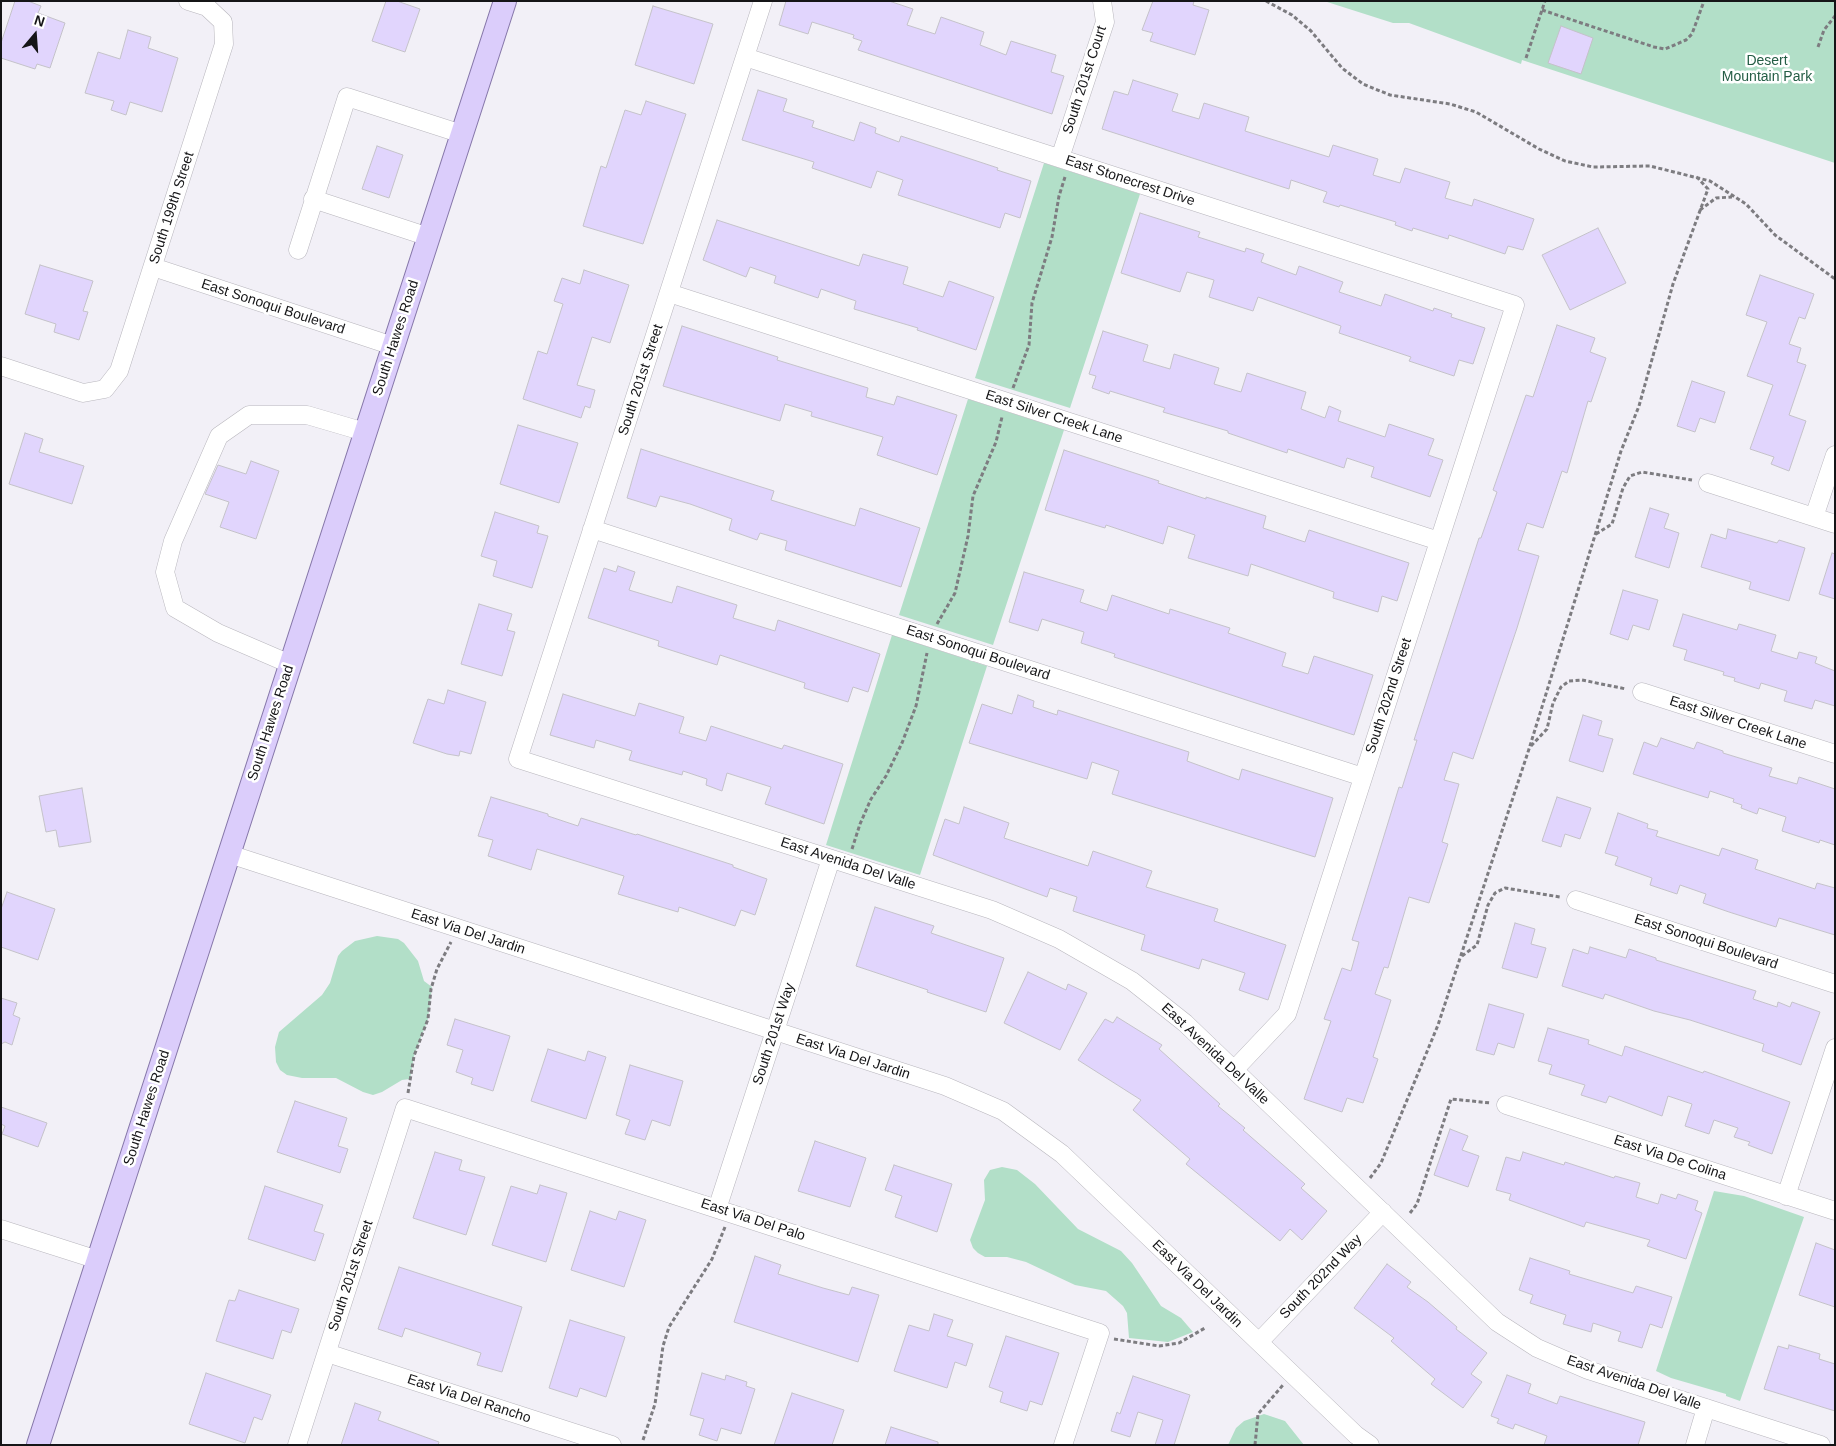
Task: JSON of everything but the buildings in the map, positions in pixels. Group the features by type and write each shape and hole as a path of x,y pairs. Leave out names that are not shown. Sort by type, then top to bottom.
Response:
{"main road":[{"name":"South Hawes Road","path":"38,1445 505,1"}],"street":[{"name":"South 199th Street","path":"1,366 83,393 104,389 119,372 224,44 223,22 206,7 188,1"},
{"name":"South 201st Street","path":"518,759 763,1"},
{"name":"South 201st Court","path":"1065,160 1105,22 1102,1"},
{"name":"East Stonecrest Drive","path":"745,57 1515,305"},
{"path":"298,250 347,97 462,134"},
{"path":"313,199 429,237"},
{"name":"East Sonoqui Boulevard","path":"153,267 393,346"},
{"name":"East Silver Creek Lane","path":"669,293 1439,541"},
{"name":"South 202nd Street","path":"1234,1070 1287,1014 1515,305"},
{"path":"290,664 218,633 175,608 165,572 173,541 218,436 249,415 307,415 365,432"},
{"path":"1814,517 1835,455"},
{"path":"1708,483 1835,524"},
{"name":"East Sonoqui Boulevard","path":"592,529 1363,777"},
{"name":"East Silver Creek Lane","path":"1642,692 1835,754"},
{"name":"East Avenida Del Valle","path":"518,759 992,910 1059,939 1132,981 1185,1023 1497,1322 1537,1348 1588,1370 1821,1445"},
{"name":"East Via Del Jardin","path":"229,854 945,1086 1003,1111 1062,1154 1356,1435 1370,1445"},
{"name":"South 201st Way","path":"722,1216 775,1031 831,859"},
{"name":"East Sonoqui Boulevard","path":"1576,900 1835,984"},
{"path":"1786,1196 1835,1048"},
{"name":"East Via De Colina","path":"1506,1104 1835,1211"},
{"name":"South 201st Street","path":"297,1445 405,1108"},
{"name":"East Via Del Palo","path":"405,1108 722,1216 1100,1333"},
{"name":"South 202nd Way","path":"1259,1342 1383,1212"},
{"path":"1,1229 98,1260"},
{"path":"1064,1445 1100,1333"},
{"name":"East Via Del Rancho","path":"326,1353 612,1445"},
{"path":"1695,1445 1706,1408"}],"path":[{"path":"1266,1 1292,15 1311,31 1342,68 1363,84 1390,95 1450,104 1476,112 1539,149 1565,161 1593,167 1650,166 1710,181 1746,204 1775,235 1834,280"},
{"path":"1526,58 1545,1"},
{"path":"1542,10 1654,47 1666,49 1675,47 1692,34 1704,1"},
{"path":"1818,47 1824,30 1835,16"},
{"path":"848,864 860,824 871,799 886,776 912,715 921,672 938,620 948,608 955,593 968,536 973,496 996,442 1007,402 1023,366 1029,345 1032,303 1052,237 1065,160"},
{"path":"1370,1178 1380,1163 1438,1025 1462,957 1529,749 1621,451 1638,406 1673,284 1708,189 1696,176"},
{"path":"1700,211 1716,198 1734,197"},
{"path":"1596,534 1612,524 1630,476 1642,472 1708,483"},
{"path":"1529,749 1547,729 1553,703 1561,687 1569,681 1582,680 1642,692"},
{"path":"1462,957 1477,945 1488,905 1495,893 1504,888 1576,900"},
{"path":"405,1108 414,1056 428,1019 431,989 437,969 458,928"},
{"path":"1410,1213 1416,1204 1451,1099 1506,1104"},
{"path":"643,1440 655,1404 663,1346 669,1327 712,1260 722,1216"},
{"path":"1100,1333 1119,1342 1135,1341 1159,1346 1179,1343 1205,1328"},
{"path":"1255,1445 1258,1414 1265,1403 1293,1375"}],"green space":[{"name":"Desert Mountain Park","path":"1324,1 1835,1 1835,163 1522,60 1521,64 1409,23 1393,23"},
{"path":"1044,163 1140,194 1070,408 975,378"},
{"path":"968,399 1064,430 993,645 899,615"},
{"path":"892,635 987,666 920,875 826,845"},
{"path":"377,936 398,939 404,943 418,961 424,981 432,987 428,1019 414,1056 410,1079 402,1080 373,1095 336,1078 302,1078 287,1075 280,1070 276,1062 275,1047 279,1032 322,995 330,983 338,956 342,951 355,941"},
{"path":"1002,1167 1017,1170 1035,1184 1078,1229 1121,1251 1132,1263 1161,1306 1181,1318 1193,1332 1168,1342 1129,1338 1127,1313 1123,1306 1106,1291 1075,1285 1026,1262 1007,1257 985,1257 978,1253 973,1248 970,1240 985,1200 984,1180 990,1170"},
{"path":"1714,1191 1744,1196 1804,1217 1740,1401 1726,1396 1726,1394 1671,1378 1656,1371"},
{"path":"1264,1414 1285,1421 1304,1445 1228,1445 1236,1428 1244,1421"}]}
